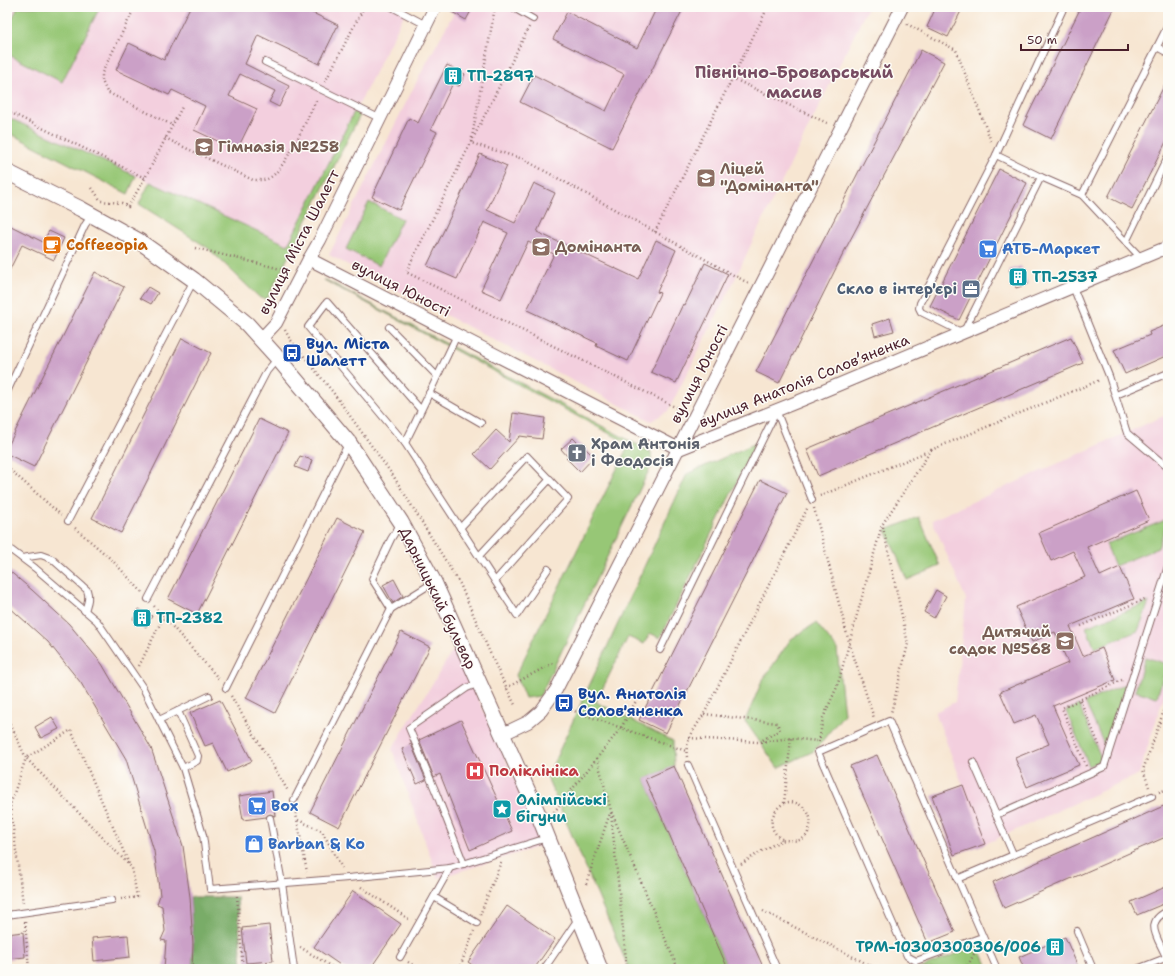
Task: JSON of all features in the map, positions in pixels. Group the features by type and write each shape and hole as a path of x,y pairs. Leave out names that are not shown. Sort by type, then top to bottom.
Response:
{"street":[{"name":"вулиця Міста Шалетт","path":"261,339 276,323 320,240 435,7"},
{"name":"вулиця Юності","path":"309,259 679,449 899,12"},
{"name":"Дарницький бульвар","path":"7,172 92,215 139,241 194,280 247,324 278,358 349,443 401,522 434,582 548,838 600,969"},
{"name":"вулиця Анатолія Соловʼяненка","path":"679,449 963,333 1168,247"},
{"path":"503,734 528,722 541,711 556,690 679,449"}],"lane":[{"path":"392,7 426,25"},
{"path":"512,7 533,19"},
{"path":"1041,177 963,333 921,312 919,308 920,303 996,155 1064,7"},
{"path":"1082,195 1168,25"},
{"path":"1157,47 1168,53"},
{"path":"265,62 379,118"},
{"path":"996,155 1082,195 1141,258"},
{"path":"1126,242 1168,156"},
{"path":"7,392 92,215"},
{"path":"68,521 194,280"},
{"path":"1073,287 1109,376 1127,433 1166,466"},
{"path":"421,410 327,302 308,327 405,443 517,615 548,569"},
{"path":"389,327 437,376"},
{"path":"405,443 457,335"},
{"path":"148,599 267,371 278,358"},
{"path":"1116,396 1168,373"},
{"path":"429,393 481,423"},
{"path":"776,410 812,500"},
{"path":"660,650 776,410"},
{"path":"226,688 349,443"},
{"path":"460,528 527,456 568,499 495,581"},
{"path":"479,556 550,479"},
{"path":"391,609 372,579 391,539 401,522"},
{"path":"7,547 35,568 97,621 143,688 183,768 203,835 210,889 450,868 548,838"},
{"path":"22,558 41,555 52,559 87,590 88,601 85,611"},
{"path":"996,815 1104,767 1168,566"},
{"path":"294,800 391,609 434,582"},
{"path":"464,864 409,728 467,688 479,683"},
{"path":"159,720 209,696"},
{"path":"178,711 198,756 197,761 183,768"},
{"path":"982,937 916,962 909,959 818,752 889,721 997,969"},
{"path":"973,762 1013,854"},
{"path":"688,765 777,969"},
{"path":"957,879 1152,796"},
{"path":"270,818 282,883 294,969"},
{"path":"400,957 450,868"},
{"path":"434,898 477,923"},
{"path":"7,915 112,900"},
{"path":"1137,969 1167,957 1154,930 1153,924 1155,919 1168,911"},
{"path":"544,969 579,918"},
{"path":"1077,931 1093,969"}],"path":[{"path":"135,7 102,73 102,81 106,92 172,125"},
{"path":"166,138 253,180 262,181 270,178 282,167 364,7"},
{"path":"471,143 495,7"},
{"path":"656,232 768,7"},
{"path":"899,12 956,50 996,155"},
{"path":"533,19 406,272 681,410"},
{"path":"732,78 826,123"},
{"path":"92,188 101,201 122,203 128,207 182,107"},
{"path":"7,111 145,178"},
{"path":"471,143 523,159 760,289"},
{"path":"195,248 289,271"},
{"path":"688,765 686,751 689,738 704,714 812,500 1109,376"},
{"path":"818,752 823,718 837,687 882,525 932,449"},
{"path":"7,467 112,560 215,673 226,688 294,800 309,881"},
{"path":"812,500 849,642 877,726"},
{"path":"882,525 908,644 889,721"},
{"path":"1081,626 1160,593"},
{"path":"134,675 164,616"},
{"path":"506,688 562,659"},
{"path":"1090,774 1062,708 1133,675"},
{"path":"554,812 621,728 641,692"},
{"path":"1144,770 1168,699"},
{"path":"1080,700 1106,761"},
{"path":"572,710 686,751"},
{"path":"704,714 777,723 780,730 759,742"},
{"path":"7,718 26,758 129,864"},
{"path":"7,811 26,758 71,730 132,868 137,897 112,900"},
{"path":"689,738 759,742 791,738 819,741"},
{"path":"784,803 791,738"},
{"path":"597,758 611,810 678,969"},
{"path":"791,802 801,805 809,812 811,823 806,835 795,842 783,840 773,831 772,818 778,807 784,803 791,802"},
{"path":"10,805 24,913 29,969"},
{"path":"586,884 611,810"},
{"path":"611,810 627,969"},
{"path":"297,820 322,831 348,878 419,925"},
{"path":"733,868 783,840"},
{"path":"459,969 505,852"},
{"path":"237,887 243,969"},
{"path":"748,904 877,969"},
{"path":"966,969 982,937"},
{"path":"290,941 335,969"},
{"path":"400,957 420,969"}],"shaded area":[{"name":"Гімназія №258","path":"7,7 408,7 288,245 7,117"},
{"path":"457,7 868,7 736,277 668,411 651,421 329,255 420,75"},
{"name":"Дитячий садок №568","path":"1168,414 1168,683 1139,774 985,844 935,712 955,702 966,599 932,520"},
{"path":"455,647 544,845 438,878 392,749"}],"green space":[{"path":"18,7 100,7 62,82 7,54 7,29"},
{"path":"354,112 360,115 267,299 260,298 208,248 139,204 150,182 288,245"},
{"path":"7,117 136,176 128,194 7,132"},
{"path":"369,202 402,219 379,266 346,249"},
{"path":"324,280 651,452 652,464 540,696 525,698 516,675 629,444"},
{"path":"756,443 660,638 650,633 644,644 628,637 596,702 673,741 674,766 645,779 728,969 629,969 547,777 687,474"},
{"path":"919,517 940,566 907,580 886,530"},
{"path":"1168,519 1158,548 1115,566 1106,544"},
{"path":"1149,602 1138,631 1095,648 1086,627"},
{"path":"816,623 837,649 844,714 814,751 778,768 745,721 762,681 791,639"},
{"path":"1145,657 1167,664 1157,697 1135,691"},
{"path":"1126,684 1106,749 1085,702"},
{"path":"1079,705 1102,760 1089,766 1066,711"},
{"path":"190,897 237,897 242,965 260,965 260,969 192,969 193,945"},
{"path":"978,945 989,969 919,969"}],"building":[{"path":"190,7 300,7 338,25 319,64 258,35 245,64 289,86 279,107 269,102 275,91 240,74 229,96 257,109 237,150 194,130 205,106 172,90 169,95 116,70 129,43 164,60"},
{"path":"443,7 473,7 466,20"},
{"path":"657,7 684,7 612,148 520,102 534,75 606,111 624,74 553,39 567,12 637,48"},
{"path":"936,7 963,7 948,37 927,27"},
{"path":"1081,7 1115,7 1051,139 1023,125"},
{"path":"921,50 944,62 847,246 779,383 756,372"},
{"path":"447,65 465,74 459,86 453,83 431,129 437,132 399,210 372,197 409,118 418,123"},
{"path":"1168,78 1168,138 1132,209 1108,197"},
{"path":"480,154 507,166 487,210 515,223 534,183 555,193 537,232 638,279 656,240 676,250 657,292 660,293 628,361 596,346 597,343 527,310 554,254 528,242 501,299 481,290 508,233 484,222 457,279 427,266"},
{"path":"999,169 1027,183 959,320 930,306"},
{"path":"7,224 43,242 49,231 64,238 54,260 22,245 7,275"},
{"path":"705,263 728,274 676,383 651,372 683,304 685,305"},
{"name":"ТП-2537","path":"1021,266 1028,284 1016,288 1009,270"},
{"path":"95,272 124,287 34,467 7,454 7,448"},
{"path":"148,287 158,293 151,304 140,298"},
{"path":"890,318 894,331 875,336 872,324"},
{"path":"1168,324 1168,355 1125,374 1114,350 1150,335 1149,332"},
{"path":"1071,337 1083,363 818,476 807,449"},
{"path":"182,338 211,353 121,533 92,518"},
{"path":"513,413 545,418 542,439 520,436 490,469 474,454 496,430 509,442"},
{"path":"259,419 288,433 197,614 168,599"},
{"name":"Храм Антонія і Феодосія","path":"573,438 594,457 580,472 566,458 568,457 561,449"},
{"path":"300,456 312,460 308,472 295,467"},
{"path":"760,480 787,493 666,733 639,720"},
{"path":"1136,491 1149,520 1087,547 1100,576 1120,567 1134,599 1070,626 1083,656 1102,648 1115,680 1053,706 1079,765 1027,787 1015,758 1049,744 1036,715 1014,724 1000,692 1068,663 1055,632 1032,642 1016,607 1085,577 1073,551 1051,561 1039,533"},
{"path":"337,518 365,532 275,713 246,698"},
{"path":"7,569 69,624 102,664 151,748 183,846 190,897 193,945 192,969 164,969 166,941 161,940 165,931 162,906 157,904 160,895 154,851 126,759 81,683 48,642 7,605"},
{"path":"394,579 403,596 393,603 383,585"},
{"path":"936,590 946,596 934,618 924,612"},
{"name":"ТП-2382","path":"139,609 152,616 146,627 133,619"},
{"path":"401,632 430,647 339,827 310,812"},
{"path":"220,700 252,761 227,772 213,743 205,746 190,713"},
{"path":"52,717 59,729 41,738 35,727"},
{"path":"461,720 512,831 470,850 440,774 434,777 419,740"},
{"path":"411,744 426,780 417,784 402,749"},
{"path":"877,755 955,932 928,943 850,766"},
{"path":"674,766 764,969 728,969 645,779"},
{"path":"963,785 985,844 954,855 932,796"},
{"name":"Box","path":"272,791 275,816 270,814 266,817 243,820 239,796"},
{"path":"1168,804 1168,836 1004,908 993,882"},
{"path":"1168,886 1168,902 1137,915 1131,902"},
{"path":"353,891 401,924 370,969 346,969 314,947"},
{"path":"507,906 555,939 534,969 478,969 468,962"},
{"path":"269,925 273,961 246,963 242,928"},
{"path":"23,932 25,957 7,959 7,934"},
{"path":"128,935 130,957 94,961 92,938"},
{"name":"ТРМ-10300300306/006","path":"1065,937 1079,969 1024,969 1019,957"}],"place":[{"name":"ТП-2897","path":"453,76"},
{"name":"Гімназія №258","path":"204,147"},
{"name":"Ліцей \"Домінанта\"","path":"706,178"},
{"name":"Coffeeopia","path":"52,245"},
{"name":"Домінанта","path":"541,247"},
{"name":"АТБ-Маркет","path":"988,249"},
{"name":"ТП-2537","path":"1018,277"},
{"name":"Скло в інтер'єрі","path":"971,289"},
{"name":"Вул. Міста Шалетт","path":"292,353"},
{"name":"Храм Антонія і Феодосія","path":"577,453"},
{"name":"ТП-2382","path":"142,618"},
{"name":"Дитячий садок №568","path":"1065,641"},
{"name":"Вул. Анатолія Солов'яненка","path":"564,703"},
{"name":"Поліклініка","path":"475,771"},
{"name":"Box","path":"257,806"},
{"name":"Олімпійські бігуни","path":"502,809"},
{"name":"Barban & Ko","path":"254,844"},
{"name":"ТРМ-10300300306/006","path":"1055,947"}],"district":[{"name":"Північно-Броварський масив","path":"794,82"}]}
